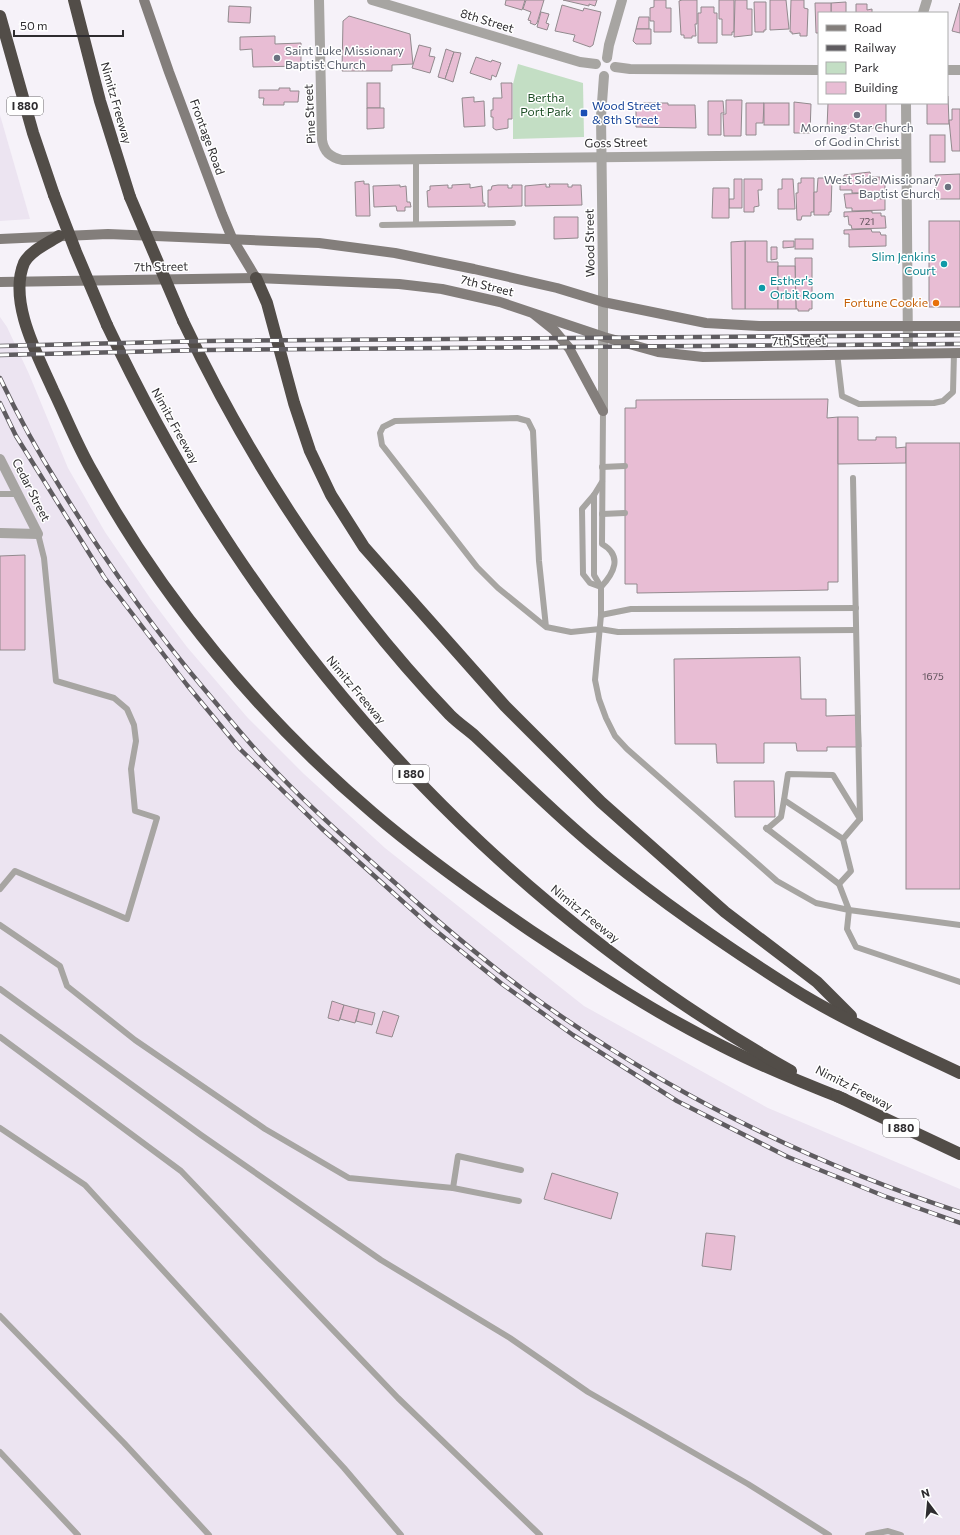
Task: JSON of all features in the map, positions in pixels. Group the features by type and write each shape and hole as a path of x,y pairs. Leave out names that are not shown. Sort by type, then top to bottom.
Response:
{"highway":[{"name":"Nimitz Freeway","path":"74,0 100,101 130,198 183,321 213,382 240,430 313,545 380,633 453,718 474,735 526,786 584,838 664,901 787,985 860,1026 960,1073"},
{"name":"Nimitz Freeway","path":"0,16 31,127 54,195 76,252 107,325 162,434 199,497 237,556 289,629 369,728 412,775 504,864 577,926 621,960 728,1033 788,1069 844,1100 960,1154"},
{"path":"59,236 38,249 25,261 21,283 22,309 30,341 81,450 106,496 156,572 194,625 254,697 299,744 370,811 437,864 496,907 596,973 665,1016 721,1046 844,1100"},
{"path":"256,278 267,303 298,418 316,467 341,513 374,559 505,706 601,802 724,912 817,982 860,1026"}],"main road":[{"name":"Frontage Road","path":"144,0 169,72 232,238 256,278"},
{"name":"7th Street","path":"0,239 108,234 232,238 319,243 395,253 474,269 557,288 604,302 706,323 759,326 960,326"},
{"name":"7th Street","path":"0,282 21,283 256,278 399,284 435,288 468,294 530,311 604,337 658,352 703,357 837,353 957,353"},
{"path":"530,311 554,330 570,348 603,411"}],"street":[{"name":"Pine Street","path":"319,0 322,140 323,147 328,154"},
{"name":"8th Street","path":"372,0 573,60 596,64"},
{"path":"607,58 609,45 622,0"},
{"path":"923,12 927,0"},
{"path":"607,58 613,61 615,67 610,75 604,76 599,73 596,64 600,59 607,58"},
{"path":"615,67 630,69 818,70"},
{"path":"948,70 960,70"},
{"name":"Wood Street","path":"603,411 604,302 601,95 604,76"},
{"path":"906,104 908,353"},
{"name":"Goss Street","path":"328,154 334,158 342,160 601,156 906,154"},
{"name":"Cedar Street","path":"0,459 38,534"},
{"path":"0,534 38,534"}],"lane":[{"path":"416,159 416,224"},
{"path":"382,225 513,223"},
{"path":"837,353 842,396 859,404 934,403 943,401 953,392 957,353"},
{"path":"601,587 611,577 614,560 612,552 602,544 603,411"},
{"path":"546,627 539,561 533,431 528,422 517,418 395,421 383,427 380,432 382,445 477,567 498,588 546,627 570,632 600,629 618,632 856,630"},
{"path":"602,467 625,466"},
{"path":"843,839 860,819 853,478"},
{"path":"601,587 590,583 583,574 582,509 594,495 602,482"},
{"path":"0,494 18,494"},
{"path":"594,495 594,575 601,587 601,615 595,680 599,699 615,736 627,749 777,881 816,903 849,910 960,926"},
{"path":"602,514 625,513"},
{"path":"0,889 15,872 127,919 157,818 135,811 131,769 136,741 134,725 127,709 114,698 56,682 44,558 38,534"},
{"path":"601,615 631,609 856,608"},
{"path":"860,819 833,775 788,774 781,817 766,828 839,884 849,910 847,929 856,947 960,982"},
{"path":"784,800 843,839 851,871 839,884"},
{"path":"0,925 60,966 67,986 136,1040 265,1129 349,1178 452,1188 519,1201"},
{"path":"0,989 233,1158 380,1260 510,1338 588,1392 748,1484 829,1535"},
{"path":"0,1037 181,1171 398,1398 540,1535"},
{"path":"0,1128 85,1185 344,1468 401,1535"},
{"path":"452,1188 458,1156 521,1170"},
{"path":"0,1316 124,1443 209,1535"},
{"path":"0,1452 78,1535"},
{"path":"868,1535 888,1531 901,1535"}],"shaded area":[{"path":"0,115 30,219 0,221"},
{"path":"0,317 7,327 29,374 68,468 105,532 150,598 187,647 247,717 304,774 385,848 584,1006 768,1108 960,1189 960,1535 0,1535"}],"green space":[{"name":"Bertha Port Park","path":"518,64 583,83 584,137 513,139 513,84"}],"building":[{"path":"506,0 525,0 522,10 505,5"},
{"path":"526,0 544,0 537,23 535,25 530,23 531,21 528,20 531,12 523,9"},
{"path":"563,0 597,0 595,6 589,4 589,6"},
{"path":"654,0 666,0 666,8 671,8 671,32 654,32 654,21 650,21 650,8 654,7"},
{"path":"697,0 697,24 695,24 696,36 692,36 692,38 684,38 684,35 681,35 679,1"},
{"path":"719,0 734,0 734,32 732,32 732,35 722,35 722,19 719,19"},
{"path":"735,0 747,0 747,9 752,9 752,35 734,37"},
{"path":"770,0 786,0 789,29 770,30"},
{"path":"791,0 804,0 804,8 808,9 807,36 800,36 800,33 792,34 792,32 790,32"},
{"path":"754,2 766,2 766,30 764,30 764,32 755,32"},
{"path":"846,2 846,12 831,12 831,3"},
{"path":"815,3 831,3 831,12 818,12 818,33 816,33"},
{"path":"960,3 960,33 952,31"},
{"path":"856,4 867,4 867,10 872,9 872,12 856,12"},
{"path":"562,5 583,11 584,8 601,12 593,45 590,47 573,41 575,35 555,31"},
{"path":"229,6 251,7 250,23 228,22"},
{"path":"701,7 714,7 714,13 717,13 717,43 698,43 698,13 701,13"},
{"path":"541,12 549,14 546,23 549,24 547,30 537,27"},
{"path":"349,16 410,34 413,64 392,65 392,71 342,71 343,21"},
{"path":"639,17 649,17 649,29 636,29"},
{"path":"636,29 651,29 651,44 636,44 633,41"},
{"name":"Saint Luke Missionary Baptist Church","path":"275,36 275,44 301,43 301,66 253,67 252,49 240,50 240,37"},
{"path":"419,45 431,48 429,56 435,57 430,73 412,68"},
{"path":"446,49 454,52 445,79 438,77"},
{"path":"454,52 461,53 453,82 445,79"},
{"path":"476,57 491,62 492,60 501,63 496,77 492,75 491,80 470,73"},
{"path":"367,83 380,83 380,108 367,108"},
{"path":"501,83 512,83 512,119 508,119 508,128 496,130 493,128 493,117 491,117 491,110 493,110 493,98 502,98"},
{"path":"279,88 290,88 290,91 299,91 298,102 284,102 284,105 263,105 264,98 259,98 259,90 279,90"},
{"path":"948,96 949,124 927,124 927,104 948,104"},
{"path":"474,97 474,102 484,101 485,126 464,127 462,98"},
{"path":"726,100 742,100 741,136 724,136 723,114 726,114"},
{"path":"708,101 723,101 724,113 721,113 721,135 708,135"},
{"path":"794,102 811,104 810,133 794,133"},
{"path":"643,103 695,105 696,128 636,127 636,105 643,105"},
{"path":"746,103 764,103 763,123 756,123 756,135 746,135"},
{"path":"764,103 789,103 789,125 764,125"},
{"name":"Morning Star Church of God in Christ","path":"828,104 886,104 886,128 827,128"},
{"path":"367,108 384,108 384,128 367,129"},
{"path":"952,109 960,109 960,151 952,151 949,120 952,120"},
{"path":"930,135 945,135 945,162 930,162"},
{"path":"870,172 871,177 880,177 880,180 885,180 885,192 852,193 852,190 840,190 840,180 844,180 844,175"},
{"name":"West Side Missionary Baptist Church","path":"960,174 960,199 936,199 935,175"},
{"path":"801,178 814,178 814,212 811,212 811,216 802,216 801,220 797,220 796,193 798,193 798,183 801,183"},
{"path":"818,178 832,178 831,212 829,212 829,215 814,215 814,192 817,192"},
{"path":"734,179 742,179 742,208 729,208 729,199 734,199"},
{"path":"744,179 762,179 762,190 758,190 759,206 754,207 754,212 744,212"},
{"path":"782,179 793,179 795,209 778,209 778,189 782,189"},
{"path":"364,181 364,184 369,184 370,216 356,216 355,182"},
{"path":"470,184 470,188 482,186 483,203 485,203 485,206 428,207 427,191 430,190 430,186 448,185 448,188 452,188 452,185"},
{"path":"546,184 546,187 550,187 549,184 568,184 568,187 572,187 572,185 581,185 582,205 525,206 525,186"},
{"path":"400,185 400,187 406,186 407,202 410,202 411,207 405,207 405,211 397,211 396,206 374,207 373,186"},
{"path":"508,185 508,188 512,188 512,185 522,185 522,206 488,207 488,190 491,190 492,186"},
{"path":"713,188 729,188 729,218 712,218"},
{"path":"872,193 872,195 880,195 880,199 885,199 885,210 852,211 852,208 846,208 844,194"},
{"path":"872,211 872,213 881,213 881,216 885,216 886,228 852,229 851,225 849,225 848,216 844,217 844,212"},
{"path":"554,217 578,217 578,238 554,239"},
{"name":"Slim Jenkins Court","path":"929,221 960,221 960,307 929,307"},
{"path":"871,229 872,232 880,232 881,235 886,235 886,246 849,247 849,234 844,234 844,230"},
{"path":"795,239 813,239 813,249 795,249"},
{"name":"Esther's Orbit Room","path":"745,241 767,241 767,262 778,262 778,309 745,309"},
{"path":"745,241 745,309 732,309 731,242"},
{"path":"783,241 794,241 794,247 783,248"},
{"path":"771,247 777,247 777,259 771,260"},
{"path":"795,258 812,258 812,309 809,309 809,311 798,311 798,309 796,309"},
{"path":"778,266 795,266 796,309 778,309"},
{"path":"828,399 827,418 838,417 838,582 828,582 828,590 637,593 637,584 625,584 625,408 636,408 636,400"},
{"path":"838,417 858,417 858,440 876,440 876,437 896,437 896,448 906,447 906,463 838,464"},
{"path":"906,443 960,443 960,889 906,889"},
{"path":"25,555 25,650 0,650 0,556"},
{"path":"800,657 801,699 826,699 826,716 860,715 861,747 827,747 827,751 797,751 796,743 764,743 764,763 717,763 716,744 675,744 674,659"},
{"path":"734,781 774,781 775,817 735,817"},
{"path":"332,1001 344,1005 339,1021 328,1018"},
{"path":"344,1005 359,1009 355,1023 340,1019"},
{"path":"359,1009 375,1013 372,1025 356,1021"},
{"path":"383,1011 399,1016 392,1037 376,1033"},
{"path":"552,1173 618,1193 611,1219 544,1199"},
{"path":"706,1233 735,1236 731,1270 702,1266"}],"railway":[{"path":"0,346 205,341 960,335"},
{"path":"0,355 205,350 960,344"},
{"path":"0,378 36,447 77,514 129,592 185,666 249,742 305,801 473,951 524,990 626,1058 733,1118 789,1145 845,1169 902,1192 960,1212"},
{"path":"0,403 16,436 104,577 187,685 240,749 321,828 430,926 502,984 573,1035 677,1101 788,1157 884,1196 960,1223"}],"place":[{"name":"Saint Luke Missionary Baptist Church","path":"277,58"},
{"name":"Wood Street & 8th Street","path":"584,113"},
{"name":"Morning Star Church of God in Christ","path":"857,115"},
{"name":"West Side Missionary Baptist Church","path":"948,187"},
{"name":"Slim Jenkins Court","path":"944,264"},
{"name":"Esther's Orbit Room","path":"762,288"},
{"name":"Fortune Cookie","path":"936,303"}]}
